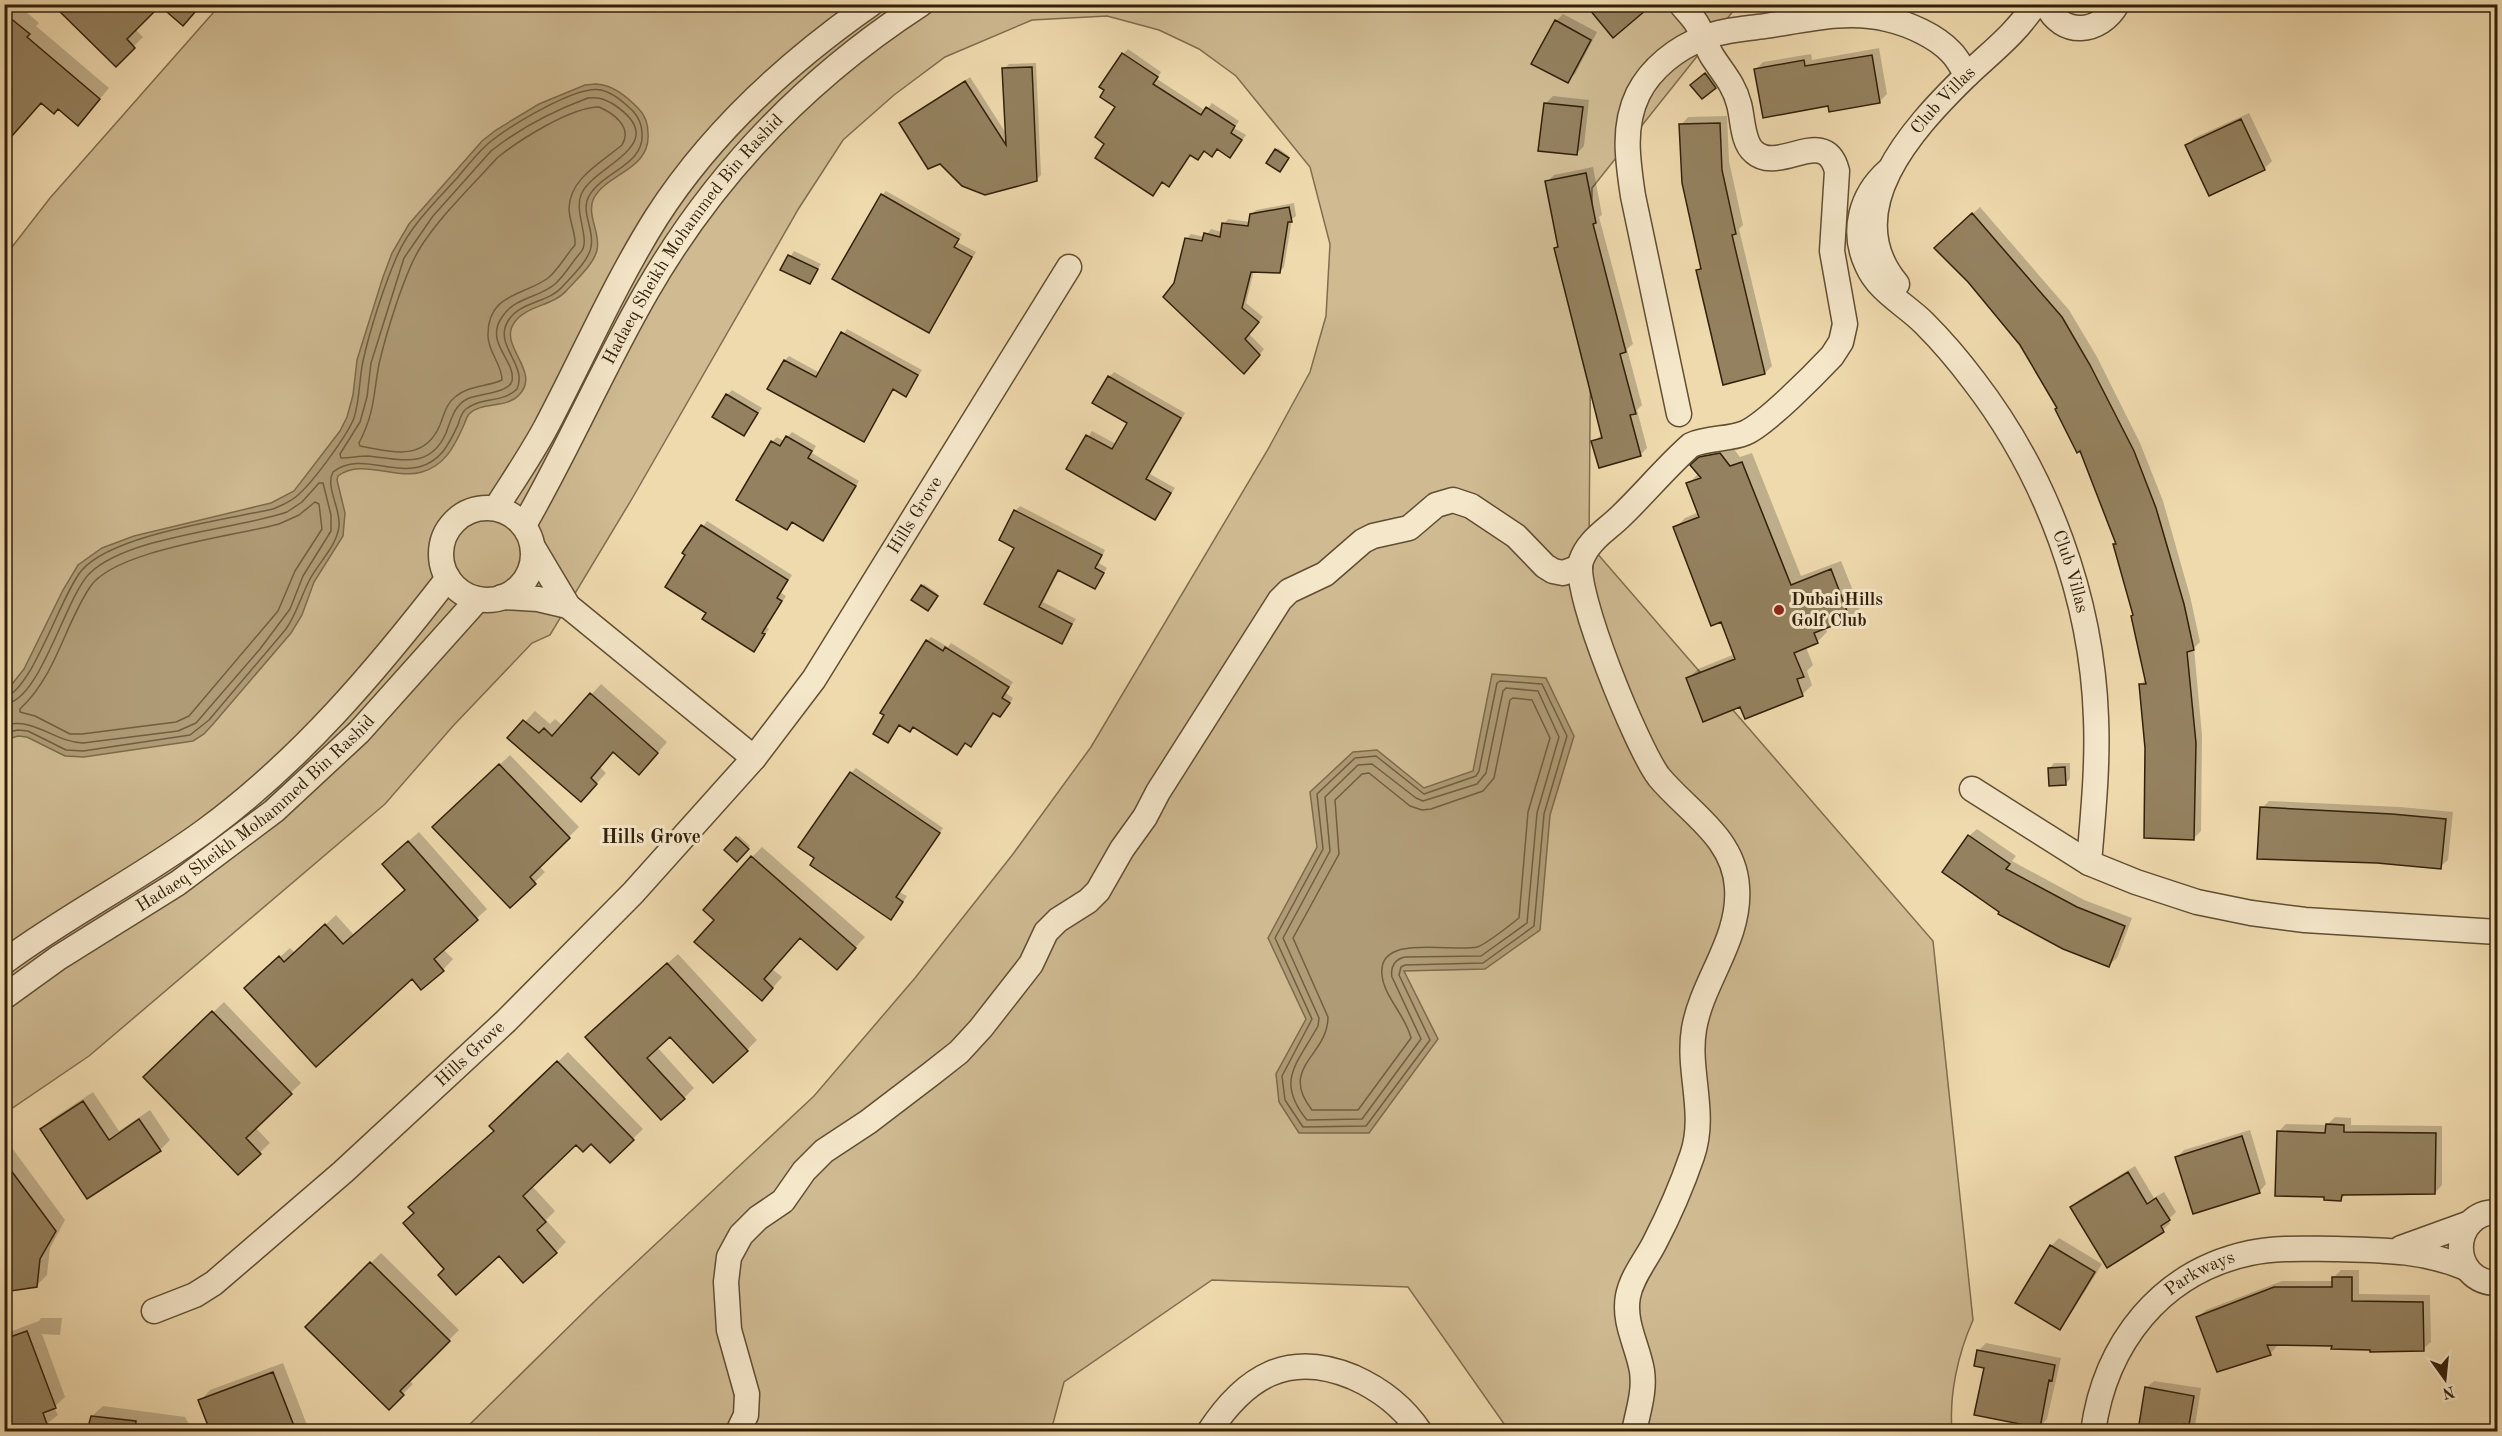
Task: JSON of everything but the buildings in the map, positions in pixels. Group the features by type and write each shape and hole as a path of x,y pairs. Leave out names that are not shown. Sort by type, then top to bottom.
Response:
{"street":[{"name":"Hadaeq Sheikh Mohammed Bin Rashid","path":"496,508 545,430 622,277 657,216 699,161 752,101 805,54 871,4"},
{"name":"Hadaeq Sheikh Mohammed Bin Rashid","path":"524,525 646,292 670,252 717,187 754,142 795,101 839,62 921,4"},
{"path":"1634,1431 1643,1388 1641,1371 1627,1320 1628,1293 1660,1233 1696,1140 1698,1110 1692,1065 1693,1032 1704,993 1728,937 1737,902 1737,887 1735,874 1724,848 1701,818 1660,778 1640,745 1592,619 1580,579 1580,567 1585,552 1592,542 1692,445 1703,440 1731,437 1759,425 1832,356 1841,342 1845,324 1832,252 1838,171 1832,159 1822,151 1815,150 1770,159 1755,154 1747,142 1735,91 1725,72 1710,54 1694,18 1681,4"},
{"path":"2009,38 2035,4"},
{"path":"2009,38 2052,12 2068,26 2091,27 2102,23 2118,4"},
{"path":"1678,414 1633,196 1627,139 1630,115 1638,93 1652,73 1669,57 1703,38 1722,32 1839,15 1863,15 1898,22 1930,37 1951,52 1967,75"},
{"name":"Club Villas","path":"2009,38 1967,75 1925,121 1888,171 1878,180 1865,202 1859,229 1867,267 1874,278 1893,298 1922,321 1968,374 1997,414 2037,484 2067,559 2087,636 2096,716 2097,766 2089,863"},
{"name":"Club Villas","path":"1888,171 1876,206 1877,242 1885,265 1922,321"},
{"path":"1832,252 1861,245"},
{"name":"Hills Grove","path":"153,1311 195,1295 214,1283 343,1172 506,1021 570,958 633,893 754,758 814,679 1069,267"},
{"path":"738,1431 746,1414 747,1394 729,1330 726,1282 729,1257 741,1235 753,1222 783,1201 804,1171 824,1151 868,1122 959,1052 1020,980 1031,964 1046,932 1058,920 1088,901 1098,891 1122,849 1145,817 1158,792 1280,600 1289,591 1325,574 1363,541 1373,536 1409,528 1436,505 1454,500 1471,506 1516,536 1545,566 1554,571 1563,573 1580,567"},
{"path":"568,606 538,599 502,597 478,599 461,592 443,569 441,547 449,528 456,519 475,509 496,508 507,512 524,525 534,549 568,606 754,758"},
{"path":"502,597 524,582 532,567 534,549"},
{"name":"Hadaeq Sheikh Mohammed Bin Rashid","path":"4,962 63,921 170,856 244,801 307,744 366,682 448,578"},
{"name":"Hadaeq Sheikh Mohammed Bin Rashid","path":"4,997 65,953 178,883 274,810 359,732 478,599"},
{"path":"1972,789 2089,863 2136,882 2198,902 2251,913 2305,920 2498,932"},
{"name":"Parkways","path":"2396,1250 2470,1223 2496,1208"},
{"path":"2466,1268 2460,1250 2461,1240 2470,1223"},
{"name":"Parkways","path":"2093,1431 2098,1399 2108,1369 2123,1341 2142,1316 2165,1293 2192,1275 2220,1262 2262,1251 2283,1249 2396,1250 2432,1256 2466,1268 2481,1281 2498,1283"},
{"path":"1209,1431 1223,1410 1245,1388 1272,1373 1303,1366 1334,1369 1367,1383 1401,1408 1420,1431"}],"shaded area":[{"path":"220,5 1738,5 1592,188 1589,544 1933,941 1973,1320 1963,1346 1953,1389 1952,1431 1509,1431 1408,1287 1212,1280 1064,1382 1051,1431 463,1431 598,1298 814,1096 915,978 1013,854 1091,747 1267,451 1310,372 1326,316 1330,244 1310,167 1236,76 1199,49 1159,30 1107,16 1032,20 945,57 894,95 843,140 799,208 633,497 550,635 532,643 453,726 385,804 89,1056 5,1113 5,256 50,198"}],"water":[{"path":"585,85 608,86 619,92 640,111 647,126 647,146 635,164 607,183 593,200 592,212 598,244 589,266 561,295 526,312 514,323 511,341 526,377 525,386 519,395 508,402 480,408 469,414 448,454 430,469 412,474 357,469 338,476 345,513 343,536 314,582 302,615 291,633 204,734 193,741 84,757 65,756 27,737 18,736 5,740 5,693 24,669 78,565 102,548 134,536 271,503 294,491 340,431 347,417 353,395 357,360 383,277 392,253 409,224 482,141 496,130 539,104"},
{"path":"1492,674 1546,678 1574,736 1550,815 1540,930 1485,969 1404,971 1438,1039 1369,1133 1299,1133 1279,1102 1276,1074 1306,1019 1268,938 1317,847 1310,792 1353,752 1377,750 1424,788 1473,771"}],"place":[{"name":"Dubai Hills Golf Club","path":"1779,610"}],"district":[{"name":"Hills Grove","path":"651,838"}]}
